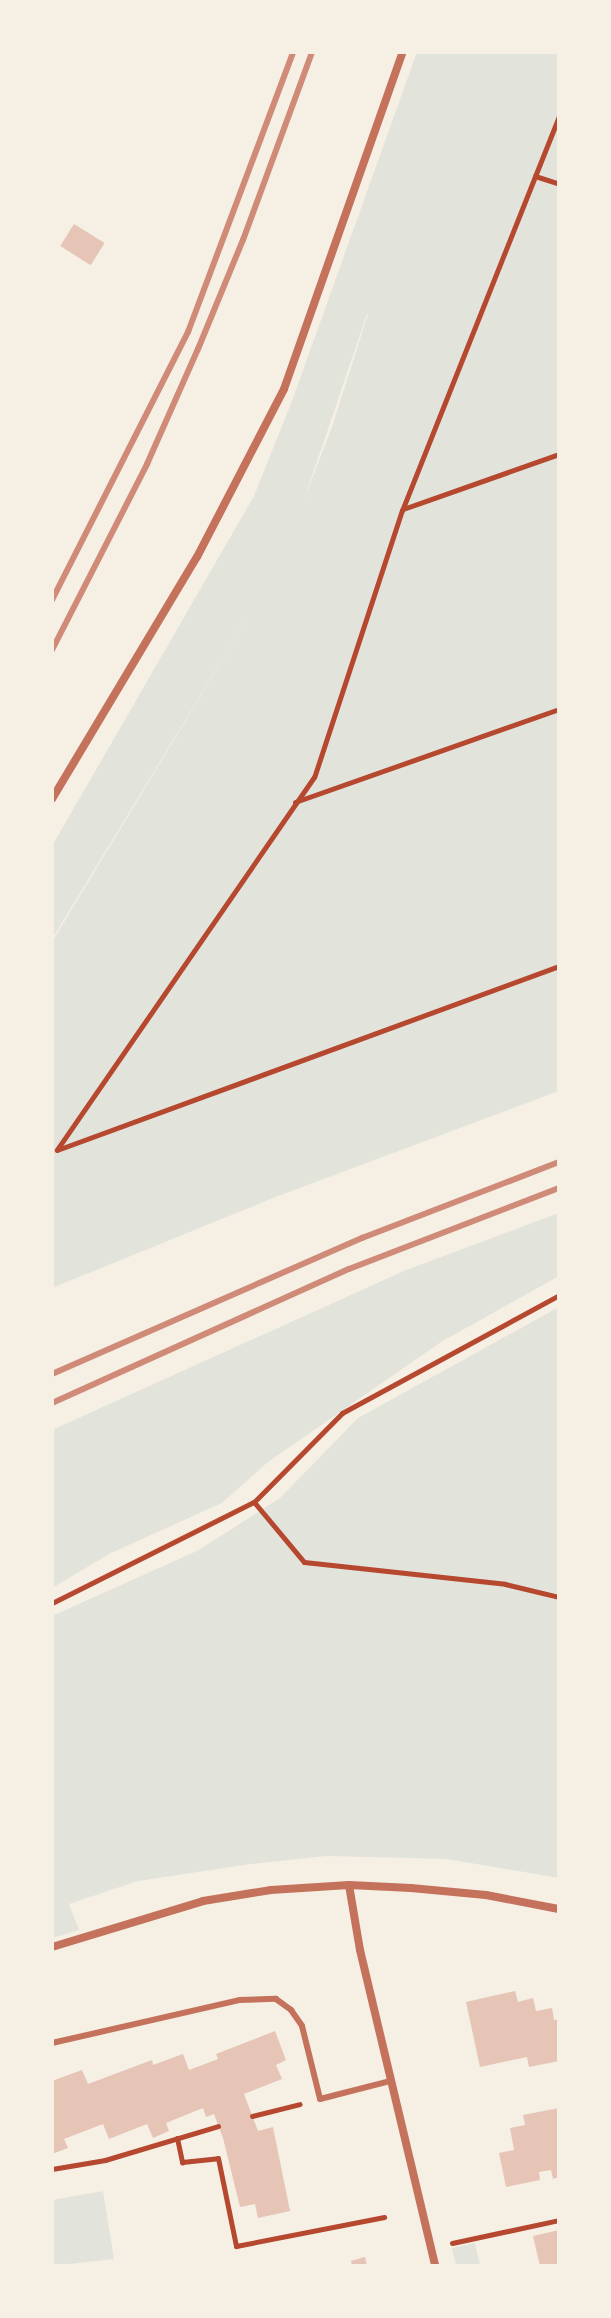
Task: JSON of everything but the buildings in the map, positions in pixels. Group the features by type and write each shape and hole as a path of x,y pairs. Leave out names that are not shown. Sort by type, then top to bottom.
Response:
{"street":[{"path":"52,799 197,557 284,389 403,52"},
{"path":"52,1947 203,1901 271,1890 349,1885 486,1895 559,1909"},
{"path":"349,1885 390,2081 435,2266"}],"lane":[{"path":"52,2043 240,2000 276,1999 291,2010 302,2026 320,2099 390,2081"}],"path":[{"path":"54,1151 314,777 402,510 559,116"},
{"path":"535,176 559,184"},
{"path":"402,510 559,454"},
{"path":"294,802 559,709"},
{"path":"54,1151 559,966"},
{"path":"52,1603 254,1502 342,1413 559,1295"},
{"path":"254,1502 304,1562 505,1584 559,1597"},
{"path":"252,2116 320,2099"},
{"path":"52,2169 105,2160 218,2126"},
{"path":"177,2138 182,2162 218,2158 236,2246 384,2217"},
{"path":"451,2244 559,2220"}],"shaded area":[{"path":"417,52 559,52 559,1091 278,1196 52,1288 52,942 253,609 52,939 52,846 254,496 292,401","holes":["368,314 332,427 304,500"]},
{"path":"559,1213 559,1276 441,1342 268,1462 222,1503 111,1553 52,1588 52,1430 406,1270"},
{"path":"559,1307 559,1878 447,1859 326,1856 251,1864 138,1881 69,1904 79,1930 52,1938 52,1616 199,1550 280,1498 358,1418"},
{"path":"103,2191 114,2259 52,2266 52,2200"},
{"path":"475,2243 480,2266 456,2266 452,2248"}],"railway":[{"path":"52,600 188,332 293,52"},
{"path":"52,650 147,464 198,349 243,240 312,52"},
{"path":"52,1374 362,1238 559,1162"},
{"path":"52,1403 349,1269 559,1188"}]}
